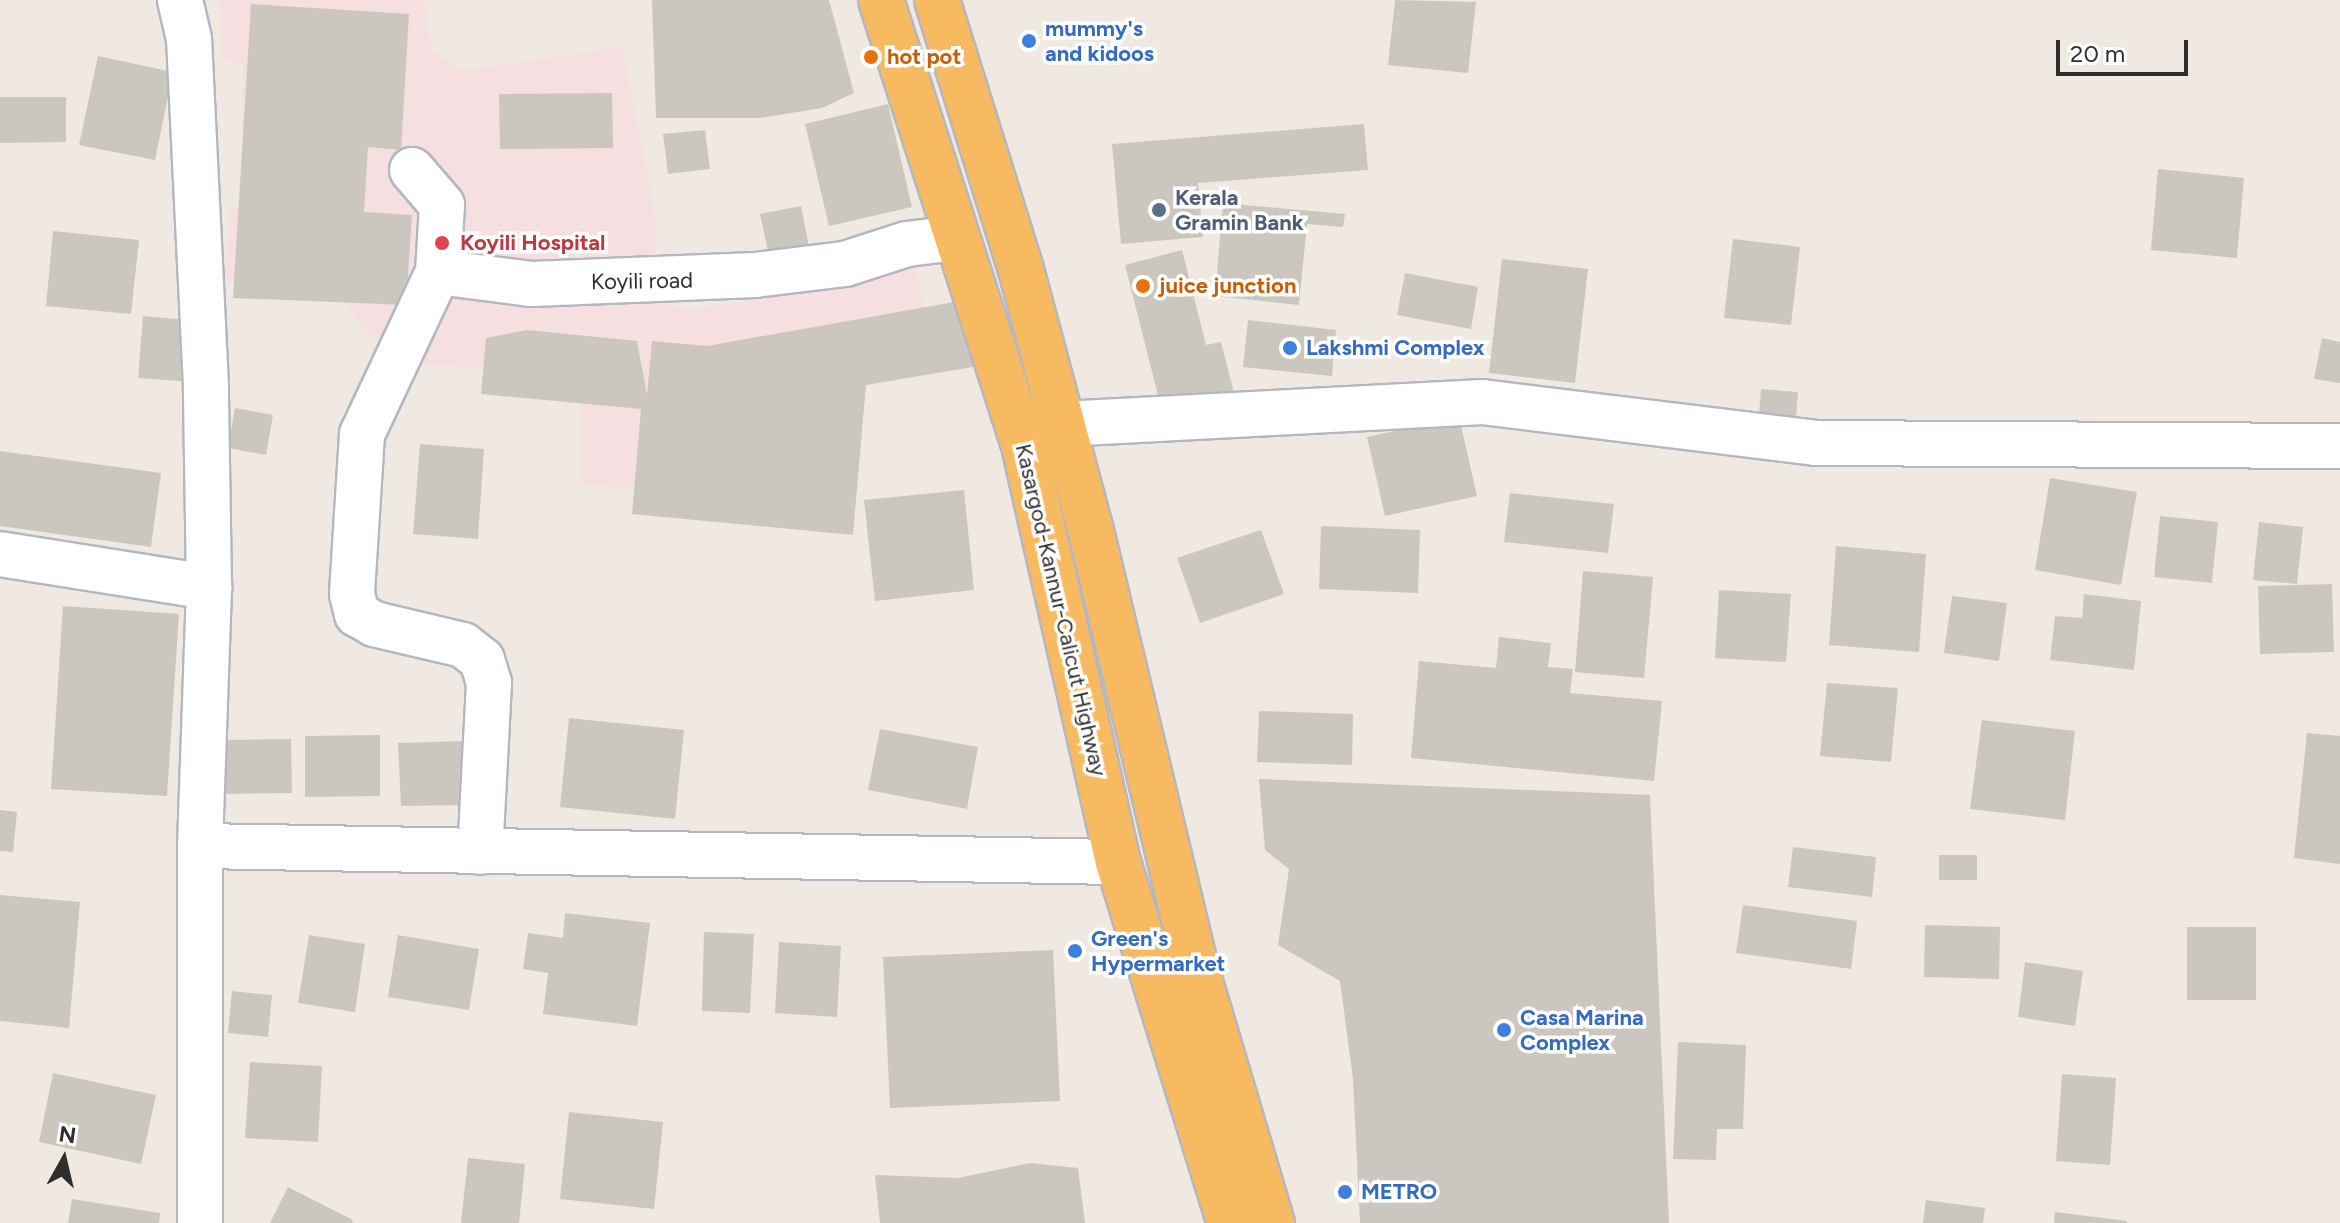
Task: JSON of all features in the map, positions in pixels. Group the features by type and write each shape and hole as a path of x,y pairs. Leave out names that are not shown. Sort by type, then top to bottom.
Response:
{"highway":[{"name":"Kasargod-Kannur-Calicut Highway","path":"881,0 955,238 1023,441 1118,862 1230,1223"},
{"name":"Kasargod-Kannur-Calicut Highway","path":"937,0 1020,266 1198,975 1272,1223"}],"street":[{"path":"180,0 189,39 192,87 209,587 200,846 200,1223"},
{"path":"412,170 442,205 438,272 362,434 352,594 357,614 374,624 463,645 482,660 489,683 480,852"},
{"name":"Koyili road","path":"438,272 532,284 689,281 845,264 907,244 955,238"},
{"path":"1062,424 1482,402 1815,443 2340,446"},
{"path":"0,554 209,587"},
{"path":"200,846 1118,862"}],"shaded area":[{"name":"Koyili Hospital","path":"219,0 424,0 432,50 460,71 622,47 657,225 654,302 692,309 769,298 913,261 935,349 806,373 703,494 581,484 580,374 417,364 367,332 336,289 223,282 230,210 241,207 243,64 222,59"}],"building":[{"path":"652,0 829,0 854,93 822,108 760,118 656,118"},
{"path":"1395,0 1476,2 1468,73 1388,65"},
{"path":"251,4 409,14 401,150 368,147 364,212 412,215 406,305 233,298"},
{"path":"98,56 173,72 155,160 79,145"},
{"path":"612,93 613,148 500,149 499,94"},
{"path":"0,97 66,97 66,142 0,143"},
{"path":"888,104 912,207 829,226 805,124"},
{"name":"Kerala Gramin Bank","path":"1364,124 1368,170 1198,183 1203,237 1121,244 1112,144"},
{"path":"705,130 710,169 668,174 663,134"},
{"path":"2158,169 2244,178 2237,258 2151,250"},
{"path":"1223,203 1345,214 1343,227 1307,224 1299,305 1215,296"},
{"path":"801,206 811,257 771,265 760,214"},
{"path":"53,231 139,240 131,314 46,306"},
{"path":"1733,239 1800,247 1791,325 1724,318"},
{"path":"1182,250 1206,345 1221,342 1234,393 1162,411 1125,265"},
{"path":"1502,259 1588,269 1575,383 1489,373"},
{"path":"1405,273 1478,287 1471,329 1397,315"},
{"path":"971,299 979,366 866,385 853,535 632,514 641,409 481,394 486,338 527,330 637,341 647,395 652,341 707,346"},
{"path":"143,316 198,321 192,382 138,378"},
{"name":"Lakshmi Complex","path":"1248,320 1336,330 1332,376 1243,367"},
{"path":"2322,338 2340,342 2340,383 2314,379"},
{"path":"1761,389 1798,392 1795,431 1758,428"},
{"path":"235,408 273,415 266,455 228,448"},
{"path":"1459,417 1477,496 1385,516 1367,437"},
{"path":"420,444 484,449 478,539 413,534"},
{"path":"0,451 161,473 151,547 0,526"},
{"path":"2050,478 2137,492 2121,585 2035,570"},
{"path":"964,490 974,590 875,601 864,500"},
{"path":"1510,493 1614,504 1608,553 1504,542"},
{"path":"2160,516 2218,522 2212,583 2154,577"},
{"path":"2259,522 2303,527 2297,584 2253,580"},
{"path":"1321,526 1420,530 1418,593 1319,589"},
{"path":"1261,530 1284,594 1200,623 1177,558"},
{"path":"1836,546 1926,554 1919,652 1829,645"},
{"path":"1583,571 1653,577 1644,678 1575,672"},
{"path":"2332,584 2334,652 2260,654 2258,586"},
{"path":"1719,590 1791,594 1786,662 1715,658"},
{"path":"2084,594 2141,601 2134,670 2050,660 2055,616 2082,618"},
{"path":"1952,596 2007,603 1999,661 1944,653"},
{"path":"63,606 179,614 167,796 51,789"},
{"path":"1499,637 1551,643 1548,667 1573,669 1570,693 1662,701 1654,781 1411,758 1419,661 1496,668"},
{"path":"1827,683 1898,688 1891,762 1820,756"},
{"path":"1259,711 1353,714 1352,765 1257,762"},
{"path":"569,718 684,730 675,819 560,807"},
{"path":"1982,720 2075,731 2065,820 1970,809"},
{"path":"880,729 978,747 967,809 868,790"},
{"path":"2307,733 2340,736 2340,864 2294,858"},
{"path":"380,735 380,796 305,797 305,736"},
{"path":"291,739 292,793 224,794 223,740"},
{"path":"464,741 466,805 401,806 398,743"},
{"name":"Casa Marina Complex","path":"1259,779 1650,795 1669,1223 1360,1223 1353,1079 1340,981 1278,945 1289,869 1265,850"},
{"path":"0,810 17,812 13,852 0,851"},
{"path":"1793,847 1876,857 1872,897 1788,887"},
{"path":"1939,855 1977,855 1977,880 1939,880"},
{"path":"0,895 80,902 69,1028 0,1021"},
{"path":"1743,905 1857,921 1851,969 1736,953"},
{"path":"565,913 650,923 637,1026 543,1014 548,973 523,969 528,933 563,938"},
{"path":"1925,925 2000,927 1999,979 1924,977"},
{"path":"2187,927 2256,927 2256,1000 2187,1000"},
{"path":"704,932 754,934 750,1013 702,1011"},
{"path":"309,935 365,944 355,1012 298,1003"},
{"path":"398,935 479,949 469,1010 388,997"},
{"path":"779,942 841,946 837,1017 775,1013"},
{"path":"1053,950 1060,1101 890,1108 883,957"},
{"path":"2025,962 2083,971 2075,1026 2018,1017"},
{"path":"232,991 272,995 268,1037 228,1033"},
{"path":"1678,1042 1746,1045 1743,1129 1717,1129 1716,1160 1673,1159"},
{"path":"250,1062 322,1066 318,1142 245,1138"},
{"path":"53,1073 156,1095 141,1164 39,1142"},
{"path":"2062,1074 2116,1078 2110,1165 2056,1161"},
{"path":"569,1112 663,1122 654,1209 560,1199"},
{"path":"468,1158 525,1164 519,1223 461,1223"},
{"path":"1030,1163 1078,1168 1085,1223 880,1223 875,1175 958,1178"},
{"path":"288,1187 353,1220 352,1223 270,1223"},
{"path":"72,1199 160,1213 159,1223 68,1223"},
{"path":"1926,1200 1985,1208 1983,1223 1923,1223"},
{"path":"2055,1212 2127,1221 2127,1223 2054,1223"}],"place":[{"name":"mummy's and kidoos","path":"1029,41"},
{"name":"hot pot","path":"871,57"},
{"name":"Kerala Gramin Bank","path":"1159,210"},
{"name":"Koyili Hospital","path":"442,243"},
{"name":"juice junction","path":"1143,286"},
{"name":"Lakshmi Complex","path":"1290,348"},
{"name":"Green's Hypermarket","path":"1075,951"},
{"name":"Casa Marina Complex","path":"1504,1030"},
{"name":"METRO","path":"1345,1192"}]}
